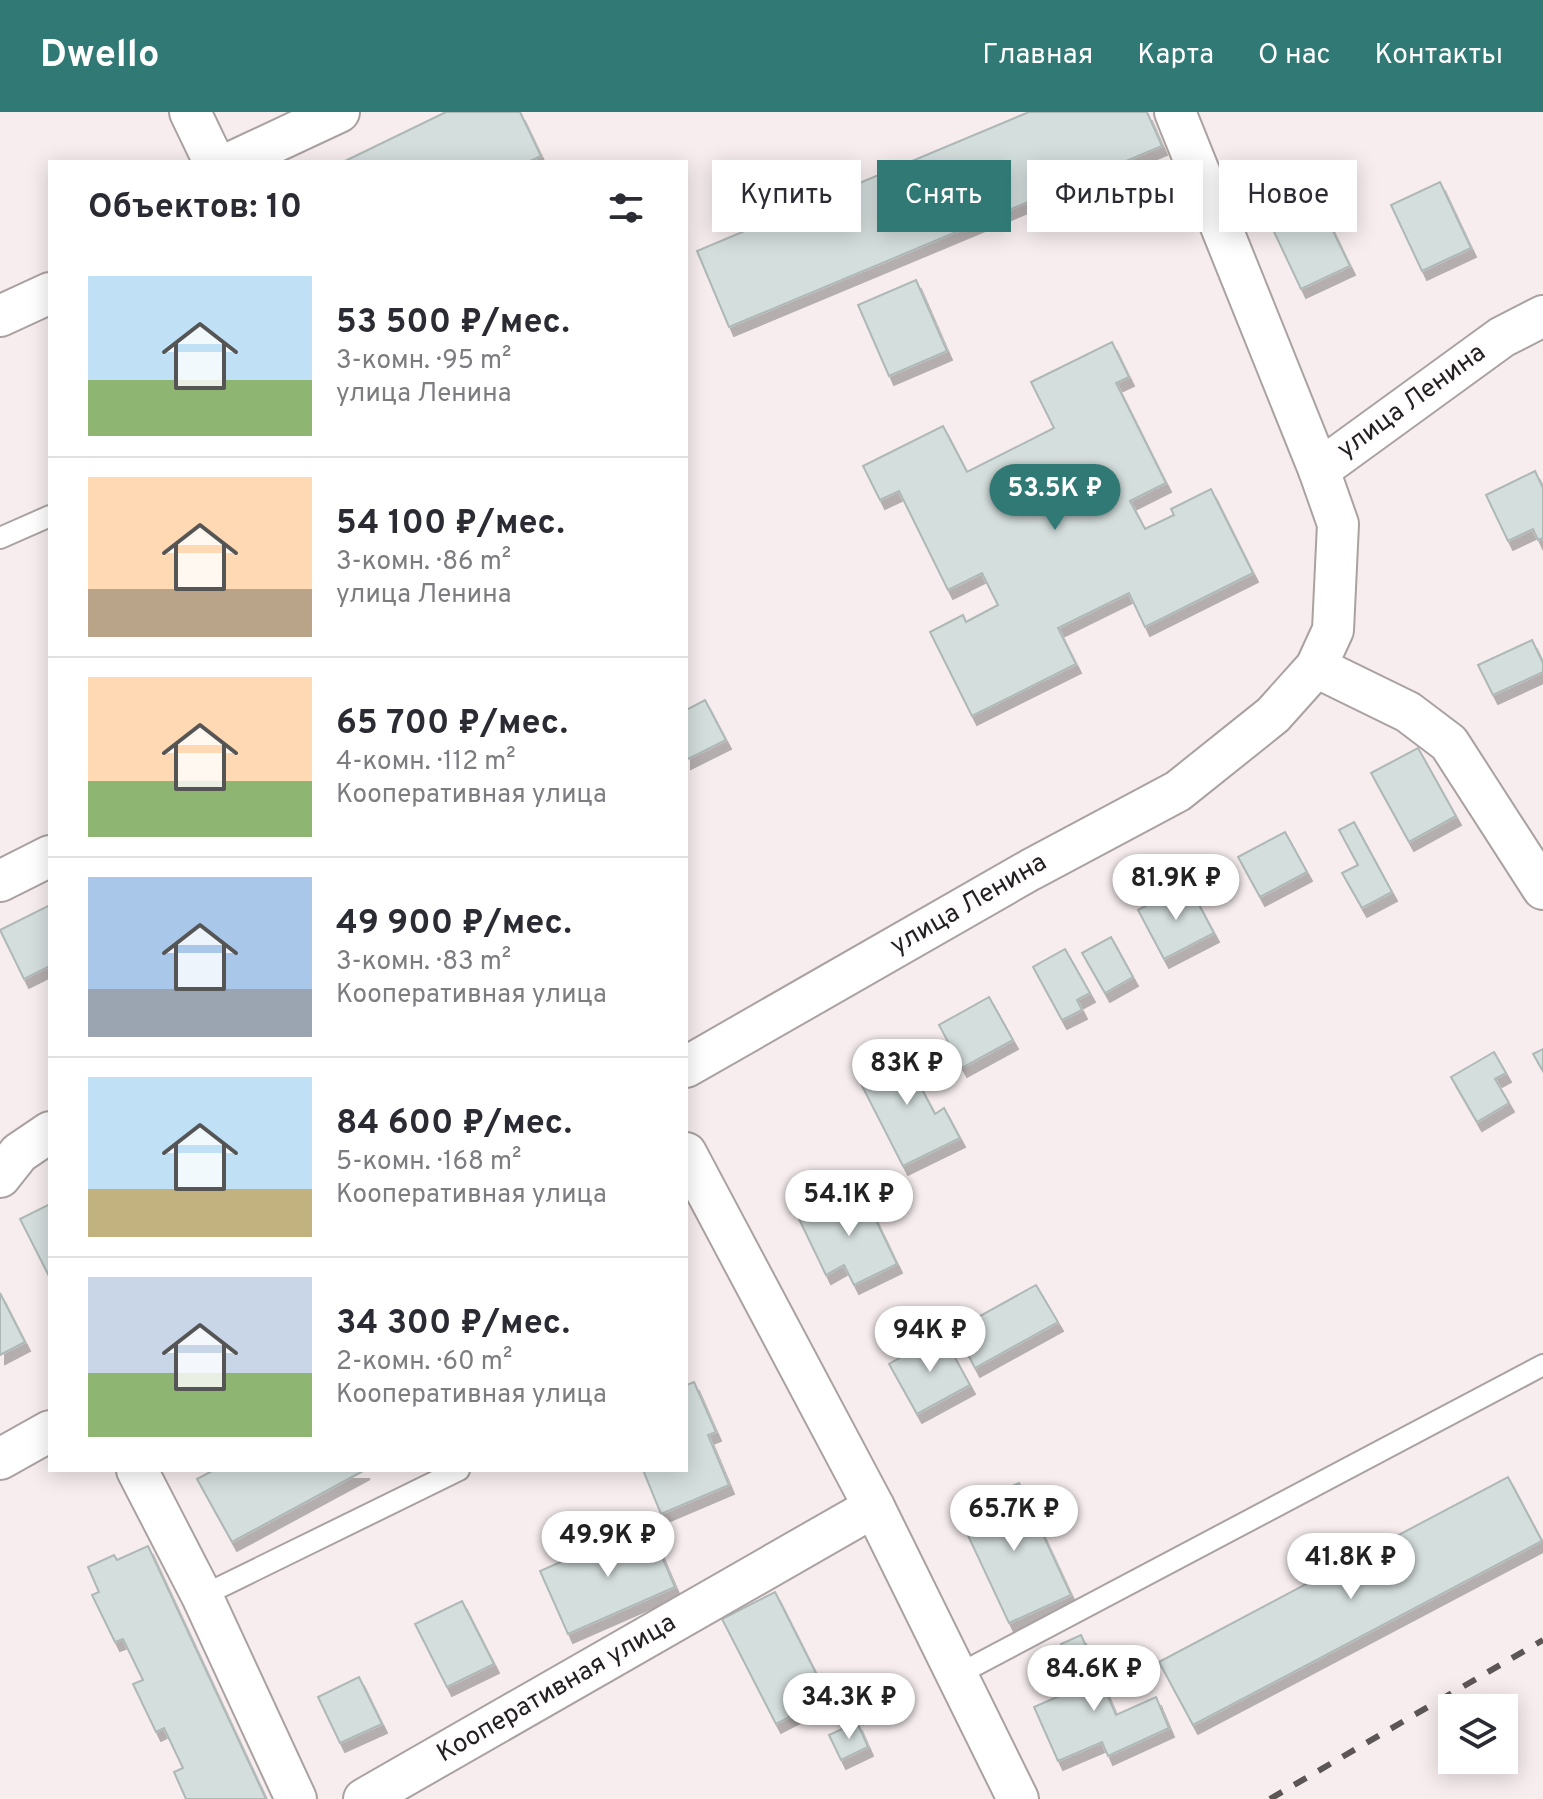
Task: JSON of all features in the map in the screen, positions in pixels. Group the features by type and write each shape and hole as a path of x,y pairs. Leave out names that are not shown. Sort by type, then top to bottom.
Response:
{"street":[{"path":"190,112 213,160"},
{"path":"236,160 339,112"},
{"path":"1175,112 1319,470"},
{"path":"0,316 48,294"},
{"name":"улица Ленина","path":"688,1066 1030,870 1178,791 1273,715 1316,667 1333,630 1338,524 1319,470 1502,337 1543,316"},
{"path":"1316,667 1408,712 1449,743 1543,889"},
{"path":"0,881 48,857"},
{"path":"0,1177 19,1153 48,1133"},
{"path":"688,1157 874,1507 1018,1799"},
{"path":"0,1459 48,1432"},
{"path":"138,1472 202,1596 296,1799"},
{"name":"Кооперативная улица","path":"364,1799 874,1507"}],"lane":[{"path":"0,538 48,517"},
{"path":"957,1675 1543,1365"},
{"path":"202,1596 455,1472"}],"building":[{"path":"446,112 520,112 541,156 532,160 347,160"},
{"path":"1029,112 1147,112 1162,146 1129,160 1027,160 1027,202 1011,209 1011,160 914,160"},
{"path":"877,176 877,232 956,232 729,327 697,251 742,232 861,232 861,182"},
{"path":"1440,182 1471,248 1422,271 1391,205"},
{"path":"1274,232 1333,232 1350,266 1301,289"},
{"path":"916,280 947,351 889,376 858,305"},
{"path":"1112,342 1129,377 1116,383 1166,483 1130,501 1145,529 1174,515 1171,509 1211,489 1253,573 1145,627 1129,593 1058,628 1076,664 972,716 930,632 963,615 966,622 998,605 982,573 948,590 899,491 880,500 863,466 943,426 967,472 1054,428 1031,382"},
{"path":"1535,471 1543,488 1543,538 1538,540 1533,529 1508,541 1486,495"},
{"path":"1532,640 1543,663 1543,672 1493,695 1478,665"},
{"path":"705,700 726,740 688,759 688,709"},
{"path":"1418,748 1456,816 1409,842 1371,773"},
{"path":"1354,822 1392,892 1362,908 1342,873 1358,865 1339,830"},
{"path":"1285,832 1307,872 1260,897 1238,857"},
{"path":"1188,884 1214,933 1164,959 1138,910"},
{"path":"48,906 48,967 24,979 0,930"},
{"path":"1111,937 1133,977 1105,993 1082,953"},
{"path":"1065,949 1090,993 1077,1000 1082,1010 1062,1020 1033,967"},
{"path":"989,997 1013,1040 962,1068 939,1025"},
{"path":"916,1045 930,1071 916,1078 935,1114 944,1108 960,1138 903,1166 857,1076"},
{"path":"1543,1049 1543,1071 1533,1054"},
{"path":"1494,1052 1506,1073 1495,1079 1509,1103 1477,1122 1451,1077"},
{"path":"861,1189 897,1264 854,1285 844,1265 826,1275 799,1219"},
{"path":"48,1205 48,1274 20,1219"},
{"path":"1036,1285 1058,1322 975,1368 955,1330"},
{"path":"0,1293 25,1342 0,1355"},
{"path":"942,1334 970,1385 917,1414 889,1364"},
{"path":"694,1382 716,1432 708,1435 729,1485 661,1514 644,1472 688,1472 688,1385"},
{"path":"210,1472 361,1472 232,1542 197,1479"},
{"path":"1508,1477 1542,1541 1193,1725 1159,1662"},
{"path":"1019,1483 1071,1595 1009,1623 957,1512"},
{"path":"648,1524 675,1587 568,1634 540,1571"},
{"path":"148,1546 266,1799 186,1799 174,1772 183,1768 164,1728 156,1732 133,1684 143,1680 123,1639 115,1642 92,1595 99,1592 88,1567 114,1555 117,1560"},
{"path":"775,1592 828,1697 776,1724 722,1619"},
{"path":"462,1601 494,1664 447,1687 415,1624"},
{"path":"1081,1635 1116,1715 1156,1697 1169,1728 1108,1756 1102,1742 1058,1761 1034,1707 1080,1687 1061,1644"},
{"path":"359,1677 382,1724 340,1743 318,1697"},
{"path":"857,1722 868,1747 841,1760 829,1735"}],"railway":[{"path":"1270,1799 1543,1640"}]}
